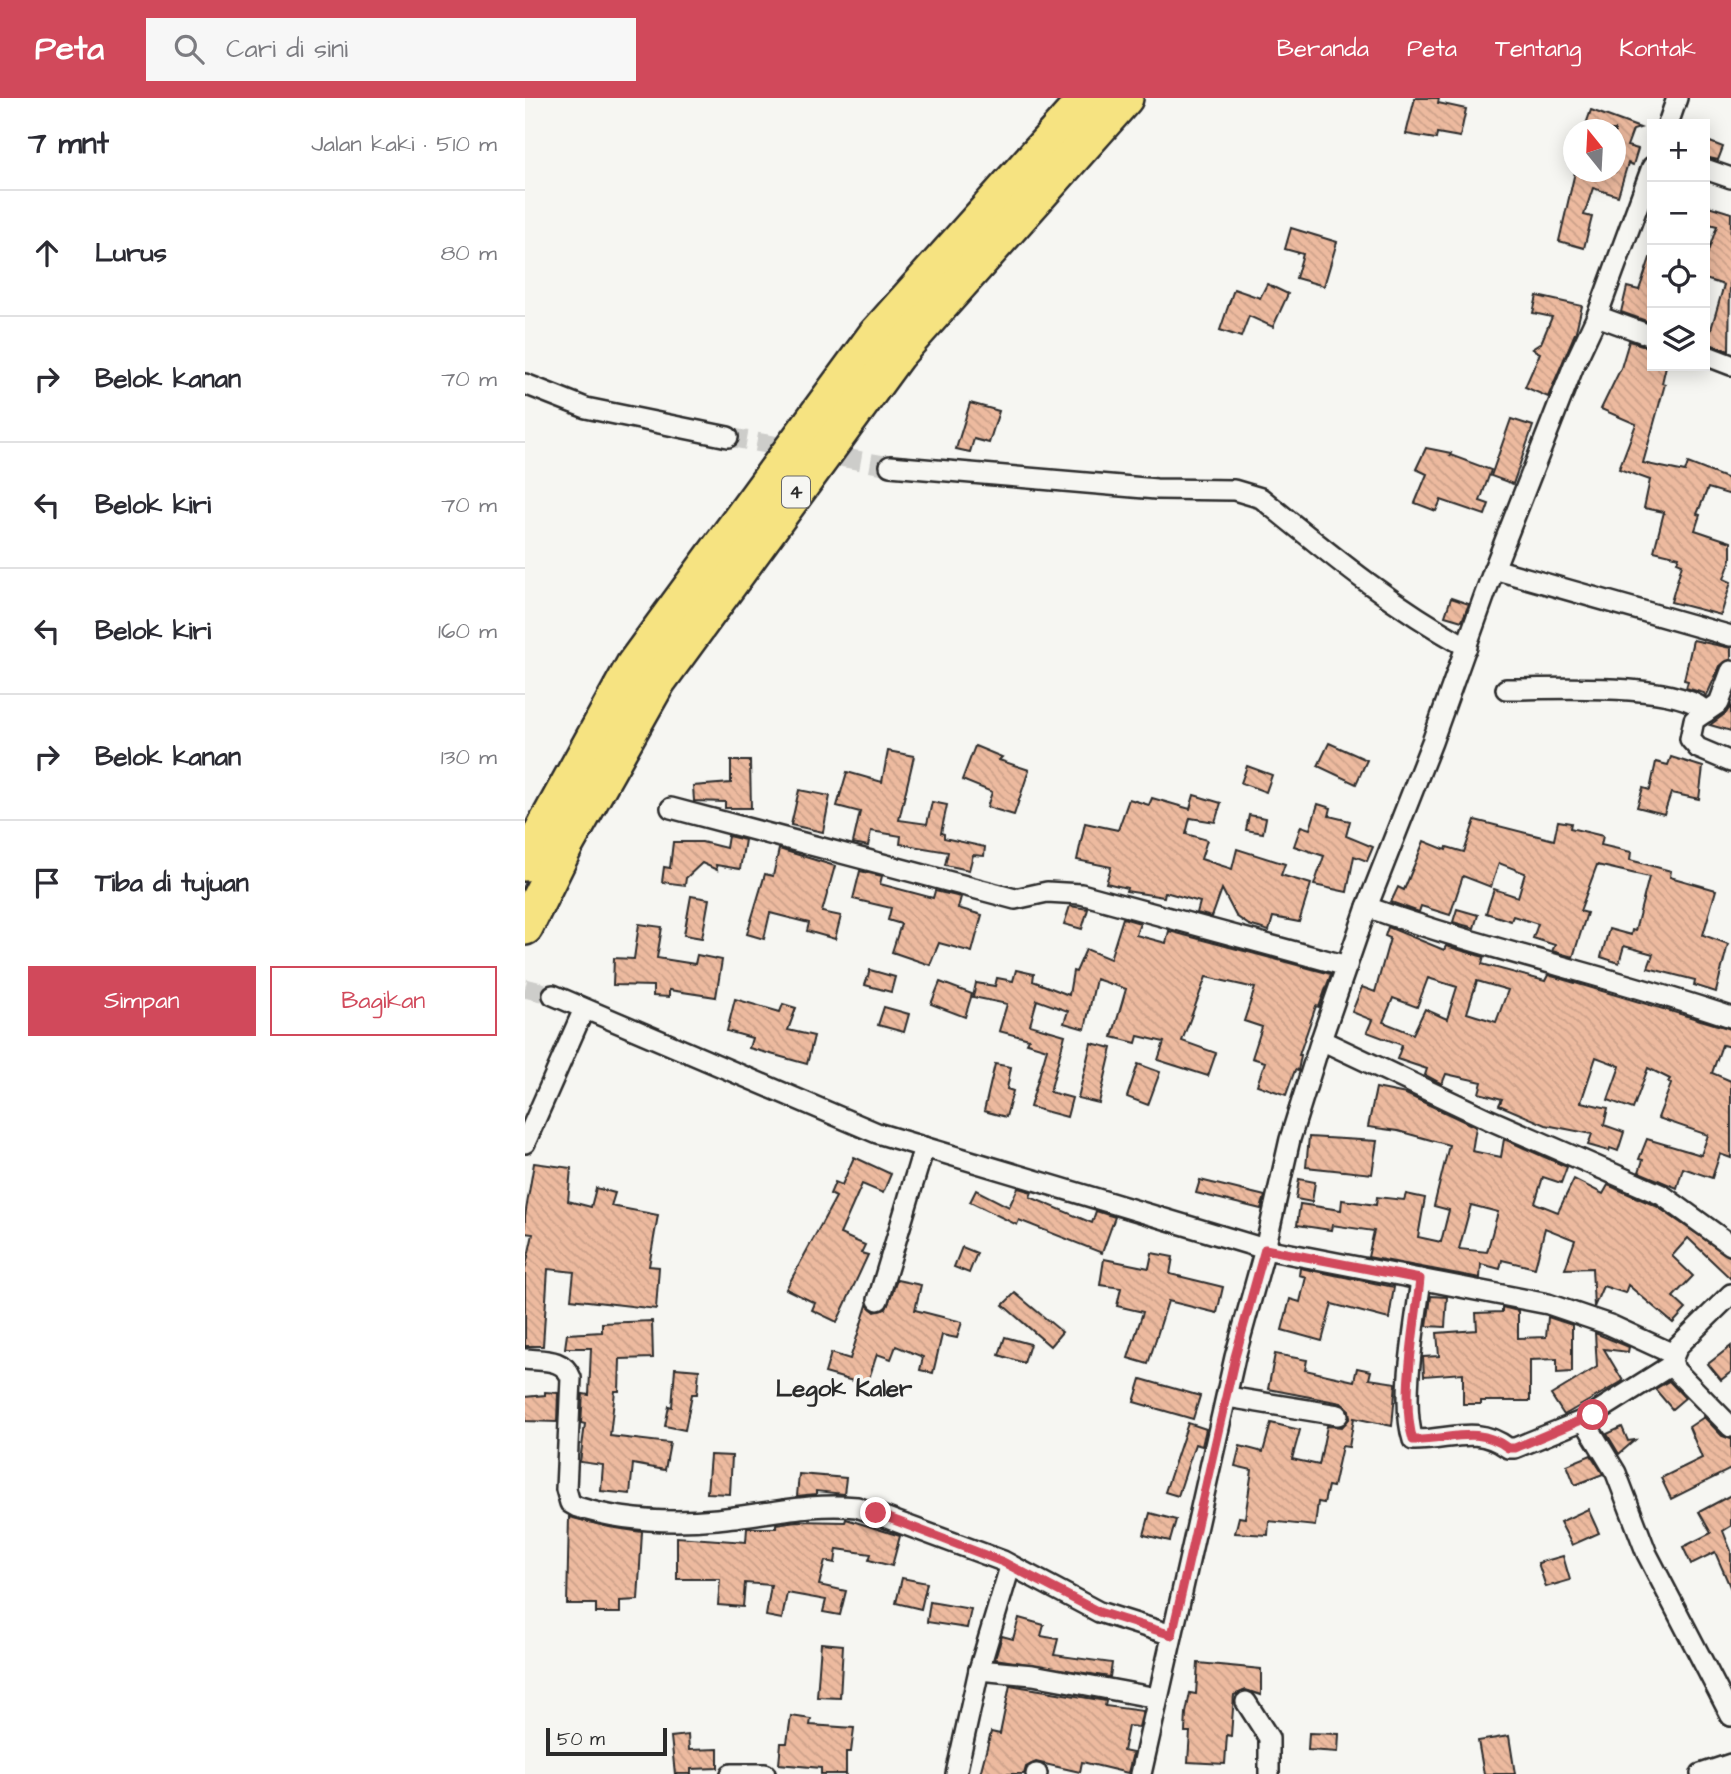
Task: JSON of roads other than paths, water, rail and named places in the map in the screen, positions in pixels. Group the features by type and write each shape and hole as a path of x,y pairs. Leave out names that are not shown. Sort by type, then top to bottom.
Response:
{"highway":[{"name":"4","path":"525,863 634,665 867,346 1087,98"},
{"name":"4","path":"525,927 566,844 658,681 897,354 1125,98"}],"street":[{"path":"1670,119 1677,98"},
{"path":"1710,171 1731,178"},
{"path":"1140,1774 1235,1357 1265,1249 1290,1139 1321,1040 1367,907 1467,647 1494,569 1574,365 1597,316 1647,181"},
{"path":"1597,316 1647,334"},
{"path":"1710,357 1731,365"},
{"path":"525,384 586,408 728,437"},
{"path":"890,466 1156,489 1245,491 1262,498 1358,579 1410,615 1467,647"},
{"path":"1494,569 1731,636"},
{"path":"1731,671 1719,703 1694,720 1689,739 1698,748 1731,762"},
{"path":"1506,689 1632,690 1670,694 1700,704 1706,712"},
{"path":"671,808 1015,899 1047,892 1081,894 1347,966"},
{"path":"1367,907 1450,937 1561,965 1731,1017"},
{"path":"553,995 877,1133 1265,1249 1548,1304 1610,1325 1673,1359"},
{"path":"525,1143 585,1009"},
{"path":"1321,1040 1488,1119 1662,1195 1731,1245"},
{"path":"878,1300 924,1147"},
{"path":"1420,1279 1409,1377 1409,1425 1413,1440 1478,1435 1497,1438 1508,1448 1515,1448 1584,1420 1673,1359 1731,1294"},
{"path":"525,1359 555,1362 568,1371 566,1489 570,1503 577,1507 669,1522 719,1519 834,1504 857,1507 932,1532 1010,1567 1099,1612 1172,1635"},
{"path":"1673,1359 1675,1370 1731,1427"},
{"path":"1228,1397 1338,1415"},
{"path":"1584,1420 1616,1473 1647,1554 1731,1716"},
{"path":"956,1774 979,1670 1010,1567"},
{"path":"979,1670 1033,1675 1157,1698"},
{"path":"1246,1702 1269,1738 1269,1774"},
{"path":"1701,1774 1731,1764"},
{"path":"731,1774 765,1774"}],"tunnel":[{"path":"728,437 890,466"},
{"path":"525,988 553,995"}],"district":[{"name":"Legok Kaler","path":"844,1389"}]}
